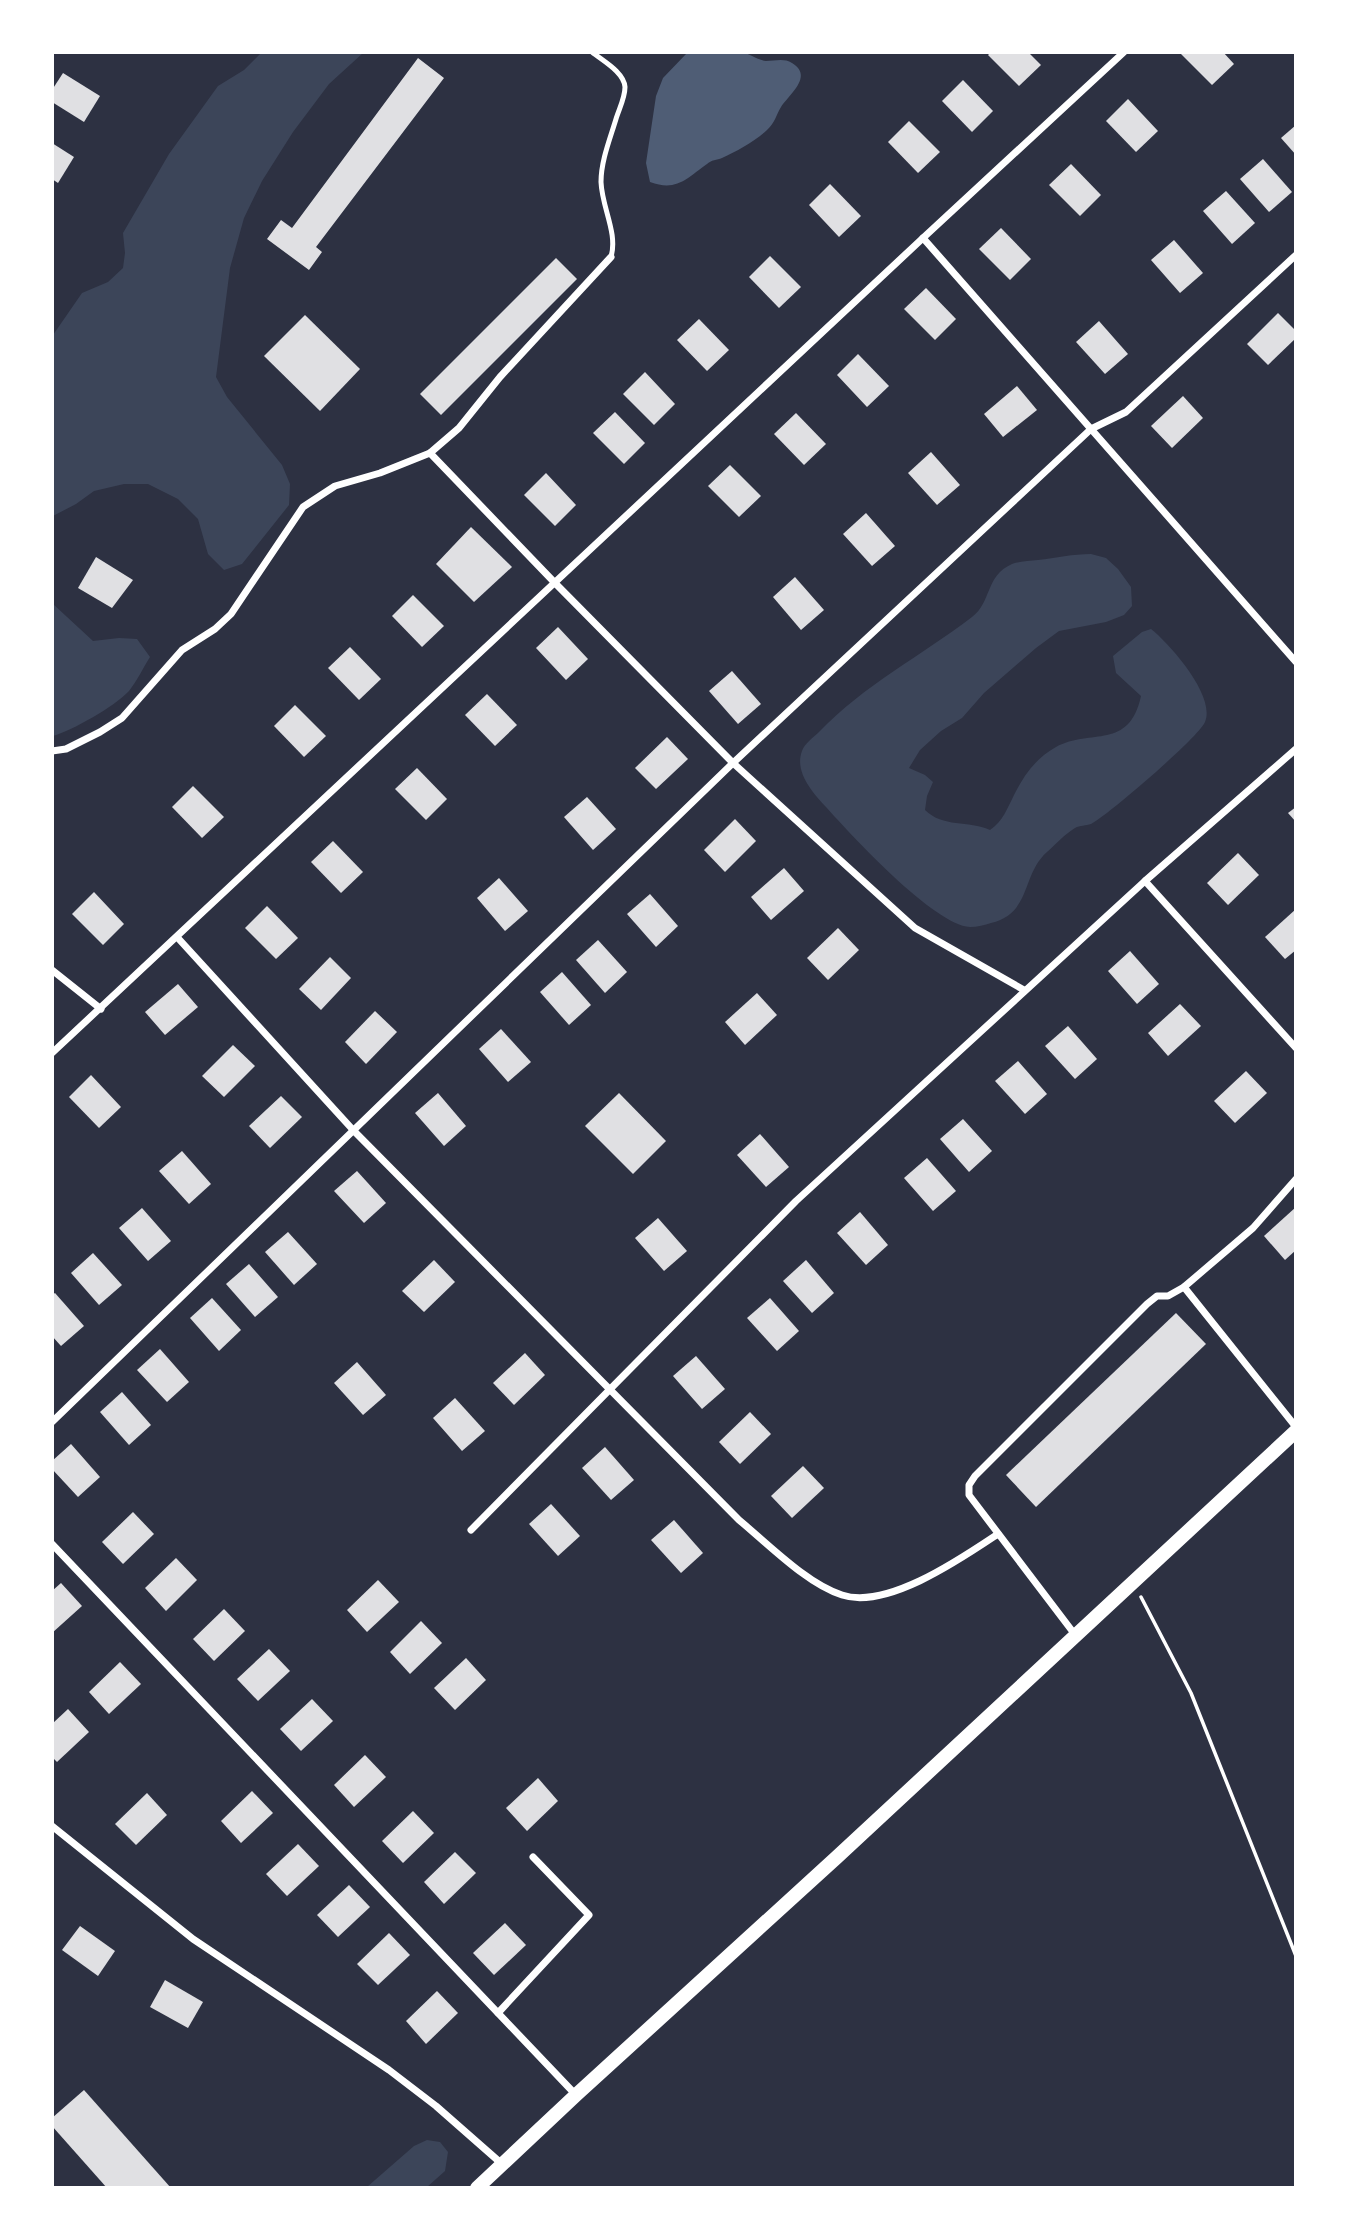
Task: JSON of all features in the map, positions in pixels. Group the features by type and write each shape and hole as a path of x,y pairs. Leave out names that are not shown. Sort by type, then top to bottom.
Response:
{"main road":[{"path":"477,2188 1076,1636 1296,1429"}],"street":[{"path":"52,1053 1124,52"},
{"path":"923,238 1296,662"},
{"path":"52,1422 733,764 1091,429 1126,412 1296,255"},
{"path":"52,751 66,749 122,718 182,650 215,629 230,614 303,507 335,486 380,473 430,453 459,428 500,377 611,257"},
{"path":"430,453 733,764 915,928 1024,990"},
{"path":"471,1530 796,1201 1024,990 1296,749"},
{"path":"1145,881 1296,1048"},
{"path":"177,937 354,1131 739,1520 790,1563 825,1587 844,1596 862,1598 914,1584 972,1552 998,1534"},
{"path":"52,970 101,1009"},
{"path":"1076,1636 968,1495 969,1485 1147,1304 1157,1296 1168,1296 1184,1287 1253,1228 1296,1179"},
{"path":"1184,1287 1296,1429"},
{"path":"52,1544 576,2095"},
{"path":"52,1826 193,1939 389,2070 436,2106 503,2164"},
{"path":"498,2013 589,1915 533,1857"}],"lane":[{"path":"592,52 622,78 625,86 624,98 603,162 601,183 614,248 611,257"}],"path":[{"path":"1133,1583 1191,1693 1296,1956"}],"shaded area":[{"path":"741,52 766,61 786,61 798,68 800,79 772,125 757,138 746,146 710,162 681,182 659,185 650,182 646,163 656,96 663,78 687,53"},
{"path":"261,53 363,53 329,84 293,132 262,181 244,218 230,268 216,377 227,397 282,465 290,484 289,505 242,564 224,570 208,554 198,519 178,499 148,484 124,484 94,491 53,516 53,335 82,293 108,282 123,268 123,233 169,154 218,86 244,70"},
{"path":"1091,554 1106,558 1118,569 1131,587 1132,606 1124,615 1106,622 1059,631 984,693 962,718 941,731 920,750 909,768 933,782 925,810 948,822 990,830 1004,814 1026,774 1042,756 1069,742 1107,735 1128,724 1141,696 1116,673 1113,656 1142,632 1151,629 1169,646 1198,685 1207,711 1205,722 1171,759 1133,792 1091,824 1071,830 1047,852 1033,871 1020,902 1013,911 1004,918 981,926 970,927 955,922 915,896 821,801 803,774 800,759 802,751 836,715 874,685 972,617 983,604 997,575 1003,569 1021,562"},
{"path":"53,604 93,641 137,639 150,657 129,691 114,704 71,729 53,736"},
{"path":"427,2140 440,2142 448,2152 445,2171 427,2187 367,2187 414,2146"}],"building":[{"path":"991,52 1028,52 1041,65 1019,86 988,55"},
{"path":"1223,52 1234,64 1212,85 1181,54"},
{"path":"418,58 444,78 316,247 322,252 309,270 267,239 281,220 292,228"},
{"path":"63,73 100,96 84,122 52,102 52,90"},
{"path":"963,80 993,111 972,132 942,101"},
{"path":"1128,99 1158,131 1136,152 1106,121"},
{"path":"909,121 940,152 918,173 888,142"},
{"path":"1296,125 1296,155 1281,138"},
{"path":"52,143 74,157 58,183 52,179"},
{"path":"1263,159 1292,192 1269,212 1240,179"},
{"path":"1071,164 1101,195 1080,216 1049,185"},
{"path":"830,184 861,216 839,237 809,205"},
{"path":"1226,191 1255,223 1232,244 1203,211"},
{"path":"1001,228 1031,259 1010,280 979,249"},
{"path":"1174,240 1203,273 1180,293 1151,260"},
{"path":"770,256 801,287 779,308 749,277"},
{"path":"556,258 577,279 441,415 420,394"},
{"path":"926,288 956,319 935,340 904,309"},
{"path":"1278,313 1296,331 1296,338 1268,365 1247,344"},
{"path":"305,315 360,369 320,411 264,356"},
{"path":"699,319 729,350 707,371 677,340"},
{"path":"1099,321 1128,354 1105,374 1076,342"},
{"path":"858,354 889,386 867,407 837,375"},
{"path":"645,372 675,404 654,425 623,394"},
{"path":"1017,386 1037,410 1003,437 984,414"},
{"path":"1183,396 1203,418 1172,448 1151,426"},
{"path":"615,412 645,443 624,464 593,433"},
{"path":"796,413 826,444 804,465 774,434"},
{"path":"931,452 960,485 937,505 908,473"},
{"path":"730,465 761,496 739,517 708,486"},
{"path":"546,473 576,505 555,526 524,495"},
{"path":"866,513 895,546 872,566 843,534"},
{"path":"471,527 512,567 474,602 436,564"},
{"path":"96,557 133,580 112,608 78,588"},
{"path":"795,577 824,610 801,630 773,597"},
{"path":"413,595 444,626 422,647 392,616"},
{"path":"558,627 588,659 566,680 536,648"},
{"path":"350,647 381,679 359,700 328,668"},
{"path":"732,671 761,704 738,724 709,691"},
{"path":"487,694 517,725 495,746 465,715"},
{"path":"295,705 326,736 304,757 274,726"},
{"path":"667,737 688,759 656,789 635,768"},
{"path":"417,768 447,799 426,820 395,789"},
{"path":"193,786 224,817 202,838 172,807"},
{"path":"587,797 616,829 593,850 564,817"},
{"path":"1296,807 1296,822 1288,813"},
{"path":"735,819 756,841 725,872 704,850"},
{"path":"333,841 363,872 341,893 311,862"},
{"path":"1238,853 1259,875 1228,905 1207,883"},
{"path":"784,868 804,891 771,920 751,897"},
{"path":"499,878 528,911 505,931 477,898"},
{"path":"94,892 124,924 103,945 72,914"},
{"path":"650,894 678,926 656,947 627,914"},
{"path":"267,906 298,938 276,959 245,928"},
{"path":"1296,909 1296,950 1285,959 1265,937"},
{"path":"838,928 859,950 828,980 807,958"},
{"path":"598,940 627,972 605,993 576,960"},
{"path":"1130,951 1159,984 1137,1004 1108,971"},
{"path":"330,957 351,978 321,1010 299,989"},
{"path":"562,972 591,1005 569,1025 540,992"},
{"path":"178,984 198,1007 165,1035 145,1012"},
{"path":"757,993 777,1015 745,1045 725,1022"},
{"path":"1180,1004 1201,1026 1168,1056 1148,1033"},
{"path":"375,1011 397,1032 366,1064 345,1042"},
{"path":"1068,1026 1097,1059 1075,1079 1045,1046"},
{"path":"501,1029 531,1062 508,1082 479,1049"},
{"path":"233,1045 255,1066 224,1097 202,1076"},
{"path":"1018,1061 1047,1094 1025,1114 995,1081"},
{"path":"1246,1071 1267,1093 1235,1123 1214,1101"},
{"path":"91,1075 121,1107 99,1128 69,1097"},
{"path":"438,1093 466,1126 444,1146 415,1113"},
{"path":"619,1093 666,1141 633,1174 585,1126"},
{"path":"281,1096 302,1117 270,1148 249,1126"},
{"path":"963,1119 992,1151 969,1172 940,1139"},
{"path":"760,1134 789,1167 766,1187 737,1155"},
{"path":"182,1151 211,1184 189,1204 159,1171"},
{"path":"927,1158 956,1191 933,1211 904,1178"},
{"path":"357,1171 386,1203 364,1223 334,1191"},
{"path":"1296,1207 1296,1250 1285,1260 1264,1236"},
{"path":"142,1208 171,1241 148,1261 119,1228"},
{"path":"860,1212 888,1245 866,1265 837,1233"},
{"path":"658,1218 687,1251 664,1271 635,1238"},
{"path":"288,1232 317,1264 294,1285 265,1252"},
{"path":"93,1253 122,1285 99,1305 71,1273"},
{"path":"434,1260 455,1282 424,1312 402,1291"},
{"path":"806,1260 834,1293 812,1313 783,1281"},
{"path":"249,1264 278,1297 255,1317 226,1284"},
{"path":"55,1293 84,1326 61,1346 52,1336 52,1295"},
{"path":"212,1298 241,1330 219,1351 190,1318"},
{"path":"770,1298 799,1331 777,1351 747,1318"},
{"path":"1176,1313 1206,1344 1036,1507 1006,1475"},
{"path":"160,1349 189,1382 167,1402 137,1370"},
{"path":"525,1353 545,1375 514,1405 493,1383"},
{"path":"696,1356 725,1389 702,1409 673,1376"},
{"path":"357,1362 386,1395 363,1415 334,1383"},
{"path":"122,1392 151,1425 129,1445 100,1412"},
{"path":"455,1398 485,1431 462,1451 433,1418"},
{"path":"750,1412 771,1434 740,1464 719,1442"},
{"path":"71,1444 100,1477 78,1497 52,1469 52,1461"},
{"path":"605,1447 634,1480 611,1500 582,1468"},
{"path":"803,1466 824,1488 792,1518 771,1496"},
{"path":"551,1504 580,1536 558,1556 529,1524"},
{"path":"133,1512 154,1534 123,1564 102,1542"},
{"path":"674,1520 703,1553 681,1573 651,1540"},
{"path":"176,1558 197,1580 166,1611 145,1588"},
{"path":"378,1580 399,1602 367,1632 347,1610"},
{"path":"61,1583 82,1606 52,1633 52,1591"},
{"path":"224,1609 245,1631 214,1661 193,1639"},
{"path":"421,1621 442,1643 410,1674 390,1652"},
{"path":"269,1649 290,1671 258,1701 237,1679"},
{"path":"466,1658 486,1680 455,1710 434,1688"},
{"path":"120,1662 141,1684 109,1714 89,1692"},
{"path":"312,1699 333,1721 301,1751 280,1729"},
{"path":"68,1709 89,1732 57,1762 52,1757 52,1724"},
{"path":"365,1755 386,1777 354,1807 334,1785"},
{"path":"538,1778 558,1801 527,1831 506,1808"},
{"path":"252,1791 273,1813 241,1843 221,1821"},
{"path":"147,1793 167,1815 136,1845 115,1824"},
{"path":"413,1811 434,1833 403,1863 382,1841"},
{"path":"298,1844 319,1866 287,1896 266,1874"},
{"path":"455,1852 476,1873 444,1904 424,1882"},
{"path":"349,1885 370,1907 338,1937 317,1915"},
{"path":"505,1923 526,1945 494,1975 473,1953"},
{"path":"80,1926 115,1951 98,1976 62,1950"},
{"path":"389,1933 410,1955 378,1985 357,1964"},
{"path":"165,1980 203,2002 188,2028 150,2007"},
{"path":"437,1991 458,2013 426,2044 406,2021"},
{"path":"84,2090 171,2188 107,2188 52,2126 52,2118"}]}
